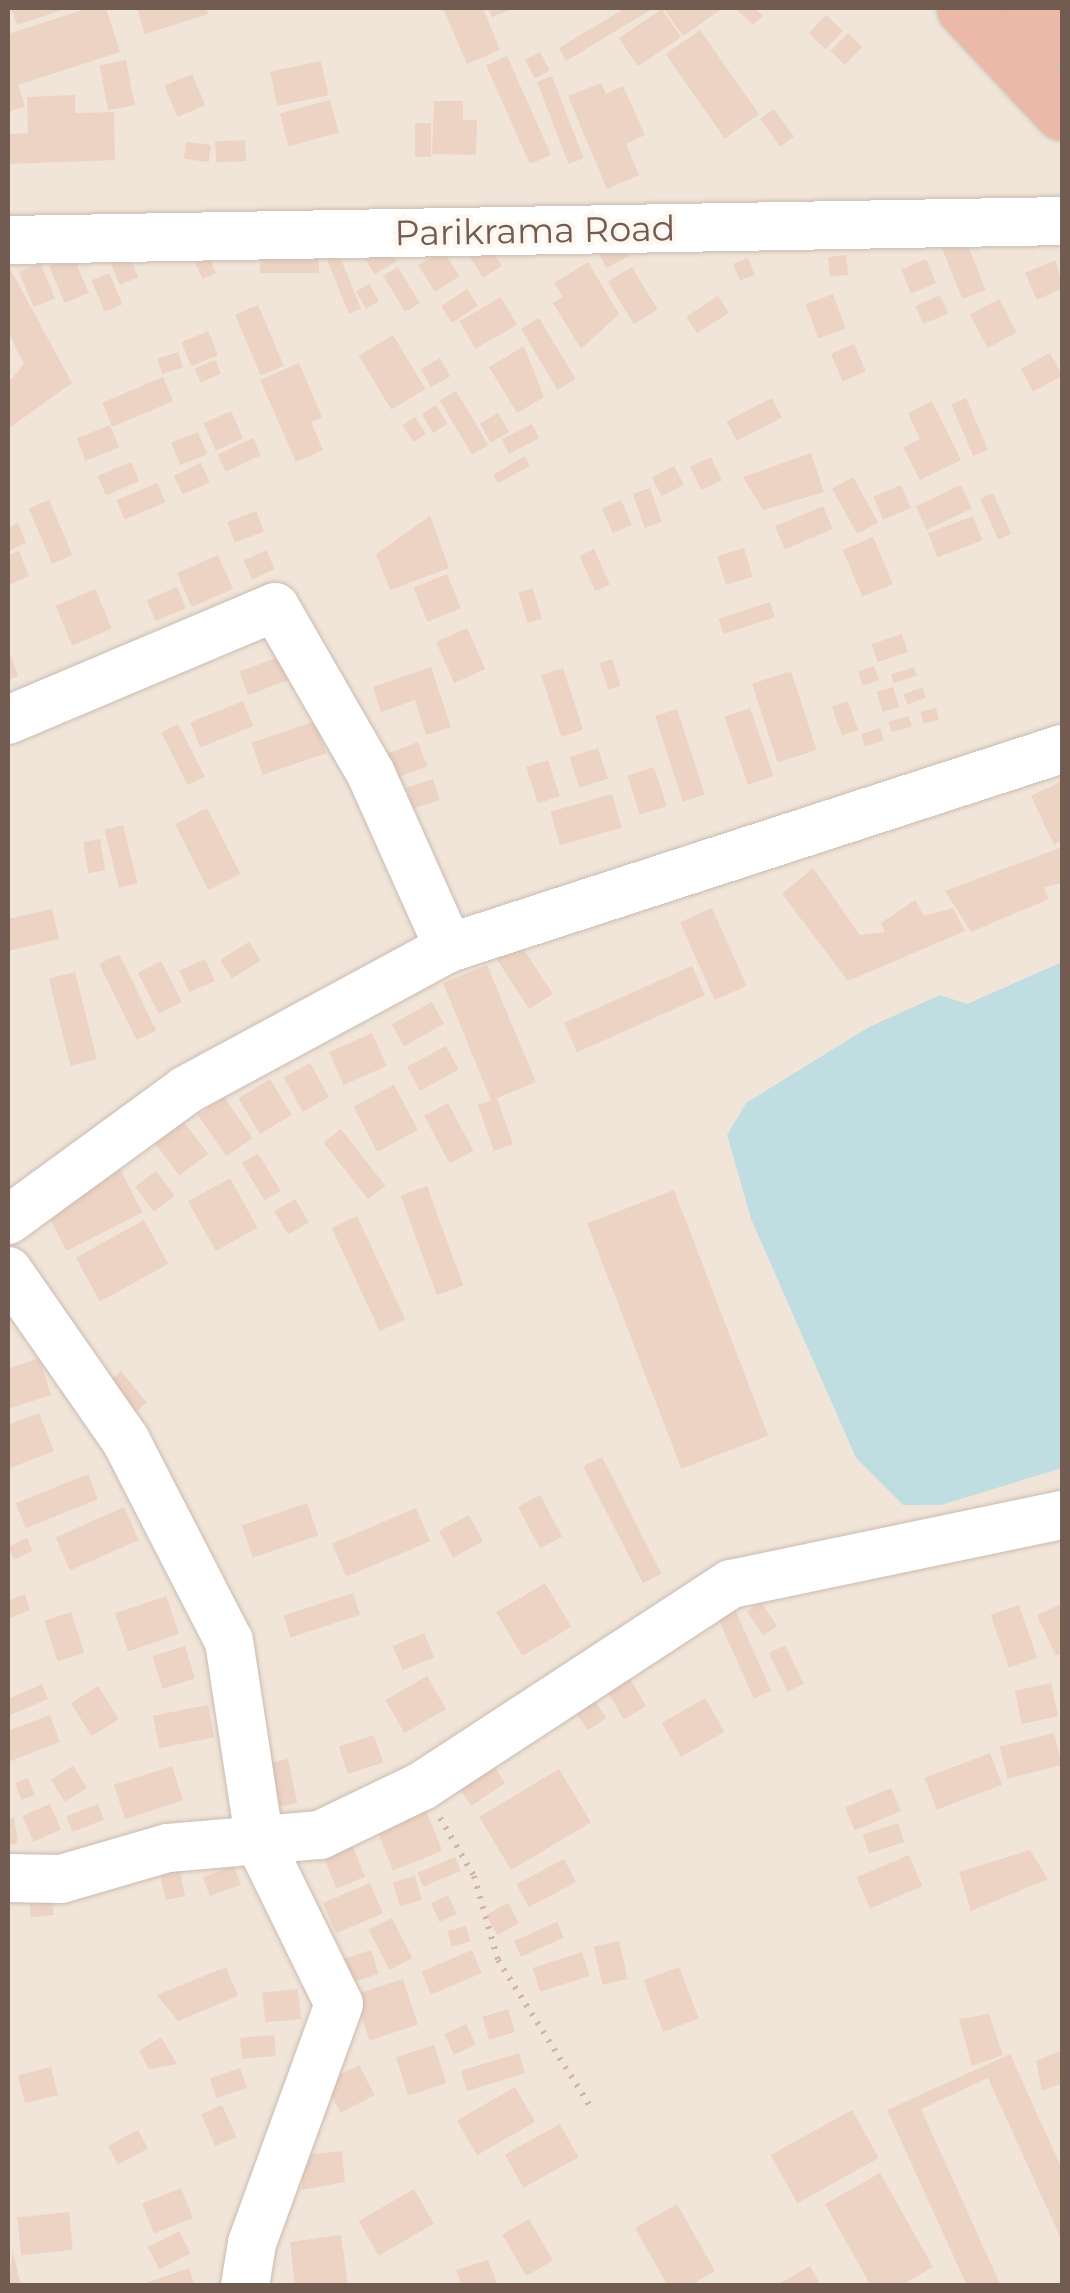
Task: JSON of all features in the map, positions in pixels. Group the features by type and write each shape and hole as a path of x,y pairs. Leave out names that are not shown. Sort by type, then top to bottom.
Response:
{"highway":[{"path":"965,8 1062,112"},
{"path":"1034,8 1062,36"}],"street":[{"name":"Parikrama Road","path":"8,240 1062,221"},
{"path":"8,720 275,607 371,774 450,948"},
{"path":"8,1220 186,1090 450,948 1062,749"},
{"path":"8,1271 126,1441 230,1640 260,1843 339,2004 252,2243 245,2286"},
{"path":"8,1878 61,1879 168,1848 320,1835 422,1786 731,1584 1062,1516"}],"path":[{"path":"422,1786 474,1876 498,1960 593,2111"}],"shaded area":[{"path":"8,8 1038,8 1062,36 1062,2285 8,2286"}],"water":[{"path":"1062,962 1062,1468 941,1505 903,1505 856,1458 751,1219 727,1135 746,1103 869,1027 940,995 967,1004"}],"building":[{"path":"11,8 68,8 17,25"},
{"path":"89,8 106,8 120,52 18,85 25,106 8,112 8,34"},
{"path":"137,8 206,8 208,14 145,34"},
{"path":"443,8 483,8 500,50 467,64"},
{"path":"488,8 514,8 492,17"},
{"path":"625,8 654,8 566,61 559,48"},
{"path":"735,8 754,8 763,16 753,25"},
{"path":"662,9 681,37 638,66 619,38"},
{"path":"662,9 681,37 638,66 619,38"},
{"path":"826,15 843,31 826,49 809,33"},
{"path":"700,30 759,114 725,138 666,54"},
{"path":"848,33 862,47 844,65 830,51"},
{"path":"540,52 550,71 535,79 525,60"},
{"path":"507,56 551,155 530,164 486,65"},
{"path":"126,60 135,105 108,110 99,65"},
{"path":"321,61 328,95 277,106 270,72"},
{"path":"192,74 205,105 178,117 164,86"},
{"path":"552,76 584,158 569,164 537,82"},
{"path":"601,83 606,94 623,86 645,135 626,144 639,175 607,189 568,96"},
{"path":"75,95 75,113 114,112 115,160 8,164 8,134 28,133 27,97"},
{"path":"330,100 339,133 289,146 280,113"},
{"path":"434,101 463,101 463,120 477,120 476,155 432,154"},
{"path":"774,109 794,137 780,146 760,119"},
{"path":"415,123 431,123 431,157 415,157"},
{"path":"245,140 246,161 216,163 215,142"},
{"path":"186,142 211,145 209,162 184,159"},
{"path":"964,236 986,290 963,299 941,245"},
{"path":"622,242 629,256 606,268 599,254"},
{"path":"386,243 397,261 375,274 364,256"},
{"path":"488,244 502,266 483,278 469,256"},
{"path":"125,246 138,277 120,285 107,254"},
{"path":"260,247 319,247 319,273 260,273"},
{"path":"443,250 459,276 435,292 418,265"},
{"path":"207,252 216,273 202,279 193,258"},
{"path":"338,252 361,309 349,313 326,257"},
{"path":"846,255 848,275 830,277 828,257"},
{"path":"73,256 89,293 65,303 49,266"},
{"path":"748,258 755,275 740,281 733,264"},
{"path":"926,259 936,283 911,293 901,270"},
{"path":"1056,260 1062,288 1037,300 1025,273"},
{"path":"588,262 619,314 581,349 553,303 563,297 554,283"},
{"path":"40,263 55,298 34,307 19,272"},
{"path":"8,265 72,383 8,429 8,383 24,364 8,331"},
{"path":"398,267 420,303 405,312 383,276"},
{"path":"632,267 658,310 634,324 608,281"},
{"path":"109,273 122,304 105,312 92,280"},
{"path":"369,284 379,301 366,309 356,292"},
{"path":"467,289 478,306 452,323 441,306"},
{"path":"833,294 846,329 818,339 806,304"},
{"path":"940,295 948,313 923,324 915,306"},
{"path":"718,296 729,313 697,333 686,317"},
{"path":"501,297 517,325 475,349 459,321"},
{"path":"999,299 1017,333 988,348 970,314"},
{"path":"258,305 284,366 261,376 235,315"},
{"path":"539,318 576,379 558,390 521,329"},
{"path":"208,331 218,355 191,366 181,342"},
{"path":"393,335 425,389 391,410 359,356"},
{"path":"854,344 866,372 843,381 831,354"},
{"path":"524,346 544,397 517,413 489,367"},
{"path":"178,352 183,367 162,374 157,359"},
{"path":"1050,353 1062,376 1033,391 1021,368"},
{"path":"440,358 450,376 431,387 421,369"},
{"path":"215,360 221,374 201,382 195,369"},
{"path":"299,363 322,417 311,422 323,450 296,462 260,380"},
{"path":"163,377 173,401 112,427 102,403"},
{"path":"456,391 488,445 472,455 440,401"},
{"path":"772,398 782,418 737,441 727,421"},
{"path":"966,398 988,450 973,456 951,404"},
{"path":"932,401 961,460 920,480 903,447 920,439 908,413"},
{"path":"436,405 448,424 433,433 422,414"},
{"path":"231,411 243,438 216,451 204,423"},
{"path":"498,413 509,432 491,443 480,424"},
{"path":"415,417 426,434 413,442 402,425"},
{"path":"532,424 539,438 509,454 502,439"},
{"path":"110,425 119,447 86,461 77,438"},
{"path":"198,432 207,454 180,465 171,443"},
{"path":"253,438 261,455 226,472 218,454"},
{"path":"811,453 824,492 763,510 743,477"},
{"path":"525,456 530,466 498,483 493,475"},
{"path":"711,457 722,481 701,490 690,467"},
{"path":"131,462 139,481 106,495 98,476"},
{"path":"201,463 210,482 183,495 174,476"},
{"path":"674,466 684,485 662,496 652,478"},
{"path":"853,477 878,522 857,534 832,489"},
{"path":"157,483 165,502 125,520 116,500"},
{"path":"901,485 911,508 883,520 873,497"},
{"path":"961,485 972,509 927,530 916,506"},
{"path":"650,488 662,522 645,528 633,494"},
{"path":"993,493 1011,534 999,540 980,499"},
{"path":"49,500 72,555 52,564 29,509"},
{"path":"621,500 632,525 613,533 602,509"},
{"path":"823,506 833,529 785,549 775,526"},
{"path":"256,511 264,532 235,543 227,522"},
{"path":"430,516 449,568 390,590 376,554"},
{"path":"973,516 982,540 938,557 928,533"},
{"path":"18,523 26,543 10,550 8,528"},
{"path":"873,537 893,584 863,597 843,550"},
{"path":"744,548 753,577 726,585 717,556"},
{"path":"594,549 610,585 595,591 579,556"},
{"path":"266,550 275,569 252,580 243,561"},
{"path":"19,551 29,576 9,585 8,556"},
{"path":"218,555 233,589 192,607 177,573"},
{"path":"447,574 461,608 427,622 414,587"},
{"path":"177,587 186,608 156,621 147,600"},
{"path":"533,588 542,619 527,623 519,592"},
{"path":"95,589 112,629 72,645 55,606"},
{"path":"770,602 775,617 724,634 719,619"},
{"path":"467,628 485,669 454,683 436,642"},
{"path":"902,634 908,652 877,662 872,644"},
{"path":"8,647 18,676 8,680"},
{"path":"283,655 292,678 248,695 239,672"},
{"path":"612,659 621,686 608,690 600,663"},
{"path":"874,666 879,680 863,686 858,672"},
{"path":"431,667 451,727 426,735 415,700 381,712 373,687"},
{"path":"914,667 917,676 894,683 891,674"},
{"path":"563,668 583,730 561,737 541,675"},
{"path":"791,671 817,750 778,763 752,684"},
{"path":"893,687 899,707 883,712 877,692"},
{"path":"922,687 926,697 908,705 903,694"},
{"path":"243,701 253,726 200,747 190,722"},
{"path":"848,701 858,730 842,736 832,707"},
{"path":"750,708 773,776 748,785 724,717"},
{"path":"936,708 939,720 923,724 920,712"},
{"path":"677,709 705,795 683,802 655,716"},
{"path":"909,716 912,727 892,732 889,721"},
{"path":"315,721 326,753 263,775 252,743"},
{"path":"178,724 205,777 188,785 161,733"},
{"path":"880,728 884,740 865,747 861,734"},
{"path":"418,742 427,766 392,780 383,756"},
{"path":"598,748 608,778 579,788 569,757"},
{"path":"548,760 560,796 538,803 526,767"},
{"path":"654,767 667,806 640,815 627,776"},
{"path":"433,779 440,800 413,809 406,788"},
{"path":"1062,781 1062,841 1054,845 1031,796"},
{"path":"612,794 622,828 560,845 550,812"},
{"path":"207,808 241,874 209,890 175,824"},
{"path":"123,825 138,883 119,888 105,830"},
{"path":"100,839 105,871 88,873 83,842"},
{"path":"1062,847 1062,883 1044,887 1049,899 971,932 945,891"},
{"path":"813,868 860,935 885,932 881,923 915,900 924,916 953,908 965,931 848,981 782,894"},
{"path":"712,908 747,986 715,1000 680,922"},
{"path":"52,909 59,939 8,951 8,919"},
{"path":"249,942 261,961 232,979 220,960"},
{"path":"519,942 553,994 529,1009 496,957"},
{"path":"119,954 156,1030 136,1040 99,964"},
{"path":"205,959 215,981 189,992 179,970"},
{"path":"161,961 182,1002 159,1014 138,973"},
{"path":"487,965 536,1082 497,1098 513,1144 494,1151 478,1105 491,1100 443,983"},
{"path":"692,966 705,995 577,1052 564,1023"},
{"path":"75,972 97,1059 71,1066 49,979"},
{"path":"432,1002 444,1024 404,1046 392,1024"},
{"path":"372,1033 387,1066 344,1085 329,1052"},
{"path":"446,1046 459,1070 420,1090 407,1067"},
{"path":"310,1063 329,1097 303,1112 284,1078"},
{"path":"270,1079 292,1115 260,1134 238,1098"},
{"path":"394,1085 418,1130 377,1152 353,1107"},
{"path":"224,1097 253,1138 226,1156 198,1115"},
{"path":"448,1103 473,1151 450,1163 424,1116"},
{"path":"181,1118 208,1154 179,1176 152,1140"},
{"path":"341,1129 385,1186 368,1199 324,1143"},
{"path":"258,1153 281,1191 264,1201 242,1163"},
{"path":"119,1167 142,1212 66,1251 43,1206"},
{"path":"156,1171 175,1196 154,1211 135,1187"},
{"path":"230,1178 258,1228 216,1251 188,1201"},
{"path":"427,1186 463,1286 437,1295 401,1196"},
{"path":"674,1190 768,1436 681,1469 587,1223"},
{"path":"295,1199 309,1222 288,1235 274,1211"},
{"path":"357,1216 405,1319 380,1331 332,1228"},
{"path":"144,1220 168,1264 100,1302 76,1258"},
{"path":"39,1358 51,1395 8,1409 8,1369"},
{"path":"121,1371 147,1403 129,1417 103,1385"},
{"path":"39,1413 54,1451 8,1469 8,1425"},
{"path":"602,1457 661,1574 643,1583 583,1467"},
{"path":"88,1474 98,1499 26,1528 16,1503"},
{"path":"540,1495 562,1536 540,1548 518,1507"},
{"path":"307,1503 318,1535 253,1558 242,1525"},
{"path":"124,1507 139,1540 70,1570 55,1538"},
{"path":"416,1508 430,1541 346,1577 332,1544"},
{"path":"469,1515 483,1541 453,1557 439,1531"},
{"path":"27,1538 33,1551 14,1560 8,1547"},
{"path":"545,1583 571,1627 522,1656 496,1612"},
{"path":"353,1593 360,1615 291,1637 284,1616"},
{"path":"25,1594 30,1610 8,1619 8,1601"},
{"path":"166,1596 179,1634 128,1651 115,1614"},
{"path":"761,1602 777,1626 763,1636 747,1612"},
{"path":"1061,1604 1062,1653 1056,1656 1037,1615"},
{"path":"733,1605 771,1691 754,1699 716,1613"},
{"path":"1019,1605 1037,1658 1009,1668 991,1615"},
{"path":"71,1612 84,1653 58,1662 44,1621"},
{"path":"424,1633 434,1657 403,1670 393,1646"},
{"path":"785,1645 804,1684 788,1692 769,1653"},
{"path":"185,1646 195,1679 162,1688 152,1656"},
{"path":"628,1675 646,1706 623,1719 605,1688"},
{"path":"427,1676 446,1709 404,1733 385,1700"},
{"path":"1051,1683 1058,1716 1022,1724 1015,1691"},
{"path":"42,1684 48,1699 8,1716 8,1699"},
{"path":"98,1686 119,1719 92,1736 71,1703"},
{"path":"590,1694 606,1718 588,1730 572,1706"},
{"path":"705,1698 724,1732 681,1757 662,1723"},
{"path":"208,1705 214,1737 159,1748 153,1716"},
{"path":"50,1715 60,1742 8,1762 8,1731"},
{"path":"1054,1733 1062,1765 1008,1779 1000,1747"},
{"path":"374,1735 383,1763 348,1774 339,1746"},
{"path":"990,1753 1002,1785 937,1810 925,1778"},
{"path":"288,1759 297,1803 271,1809 262,1765"},
{"path":"489,1759 505,1783 471,1806 455,1782"},
{"path":"73,1766 87,1788 65,1802 51,1780"},
{"path":"172,1766 183,1800 125,1819 114,1785"},
{"path":"559,1769 591,1822 511,1870 479,1817"},
{"path":"28,1778 35,1795 22,1800 15,1783"},
{"path":"891,1788 901,1811 855,1831 845,1808"},
{"path":"50,1804 61,1830 33,1841 22,1816"},
{"path":"98,1804 104,1820 72,1832 66,1816"},
{"path":"425,1808 442,1851 393,1871 376,1828"},
{"path":"14,1818 18,1843 8,1845 8,1819"},
{"path":"898,1823 904,1842 869,1853 863,1834"},
{"path":"349,1837 365,1877 336,1888 320,1849"},
{"path":"1030,1850 1048,1879 971,1911 959,1872"},
{"path":"177,1855 185,1896 165,1900 157,1859"},
{"path":"909,1855 922,1886 870,1909 857,1877"},
{"path":"455,1857 461,1871 423,1887 417,1873"},
{"path":"564,1859 576,1882 529,1907 516,1884"},
{"path":"234,1866 241,1885 210,1896 203,1877"},
{"path":"415,1876 422,1900 400,1906 393,1882"},
{"path":"370,1883 383,1913 336,1933 323,1903"},
{"path":"50,1884 54,1915 31,1918 27,1887"},
{"path":"448,1895 457,1914 440,1922 431,1903"},
{"path":"508,1903 519,1923 497,1935 486,1915"},
{"path":"392,1918 412,1958 389,1970 369,1930"},
{"path":"557,1922 564,1938 521,1957 514,1941"},
{"path":"466,1926 470,1941 452,1946 448,1931"},
{"path":"619,1941 628,1979 602,1985 594,1947"},
{"path":"371,1950 379,1974 343,1986 335,1962"},
{"path":"472,1950 482,1973 431,1995 421,1971"},
{"path":"582,1952 590,1976 540,1992 533,1968"},
{"path":"226,1967 238,1996 178,2021 157,1995"},
{"path":"679,1967 699,2018 663,2032 644,1981"},
{"path":"403,1979 418,2025 369,2040 354,1995"},
{"path":"298,1989 301,2019 265,2023 262,1993"},
{"path":"508,2009 515,2032 489,2040 482,2017"},
{"path":"989,2014 1003,2055 972,2066 959,2019"},
{"path":"466,2024 476,2045 454,2055 444,2034"},
{"path":"274,2035 276,2056 242,2059 240,2038"},
{"path":"161,2037 177,2064 149,2069 139,2051"},
{"path":"434,2045 446,2083 408,2095 396,2057"},
{"path":"1062,2050 1062,2083 1042,2091 1036,2061"},
{"path":"519,2053 525,2073 467,2091 461,2071"},
{"path":"1010,2054 1062,2169 1062,2241 988,2078 921,2109 1001,2286 967,2286 887,2110"},
{"path":"359,2065 374,2095 341,2113 325,2082"},
{"path":"51,2067 58,2095 25,2103 18,2075"},
{"path":"240,2068 247,2088 217,2098 210,2078"},
{"path":"515,2087 535,2122 477,2155 457,2120"},
{"path":"222,2105 236,2137 215,2146 201,2114"},
{"path":"852,2110 879,2158 797,2203 771,2155"},
{"path":"560,2124 578,2157 523,2188 505,2155"},
{"path":"138,2130 148,2149 118,2165 108,2146"},
{"path":"342,2151 345,2182 302,2190 303,2155"},
{"path":"880,2173 933,2267 900,2286 871,2286 825,2204"},
{"path":"181,2188 193,2218 154,2233 142,2204"},
{"path":"414,2189 434,2224 379,2256 359,2221"},
{"path":"677,2204 715,2271 689,2286 668,2286 635,2228"},
{"path":"69,2212 73,2250 21,2255 17,2217"},
{"path":"529,2219 553,2261 526,2276 502,2234"},
{"path":"179,2231 190,2253 159,2269 148,2247"},
{"path":"341,2235 348,2286 295,2286 290,2242"},
{"path":"13,2252 21,2286 8,2286"},
{"path":"488,2260 498,2286 462,2286 456,2270"},
{"path":"810,2266 821,2286 775,2286"},
{"path":"189,2268 195,2286 140,2286 140,2285"}]}
